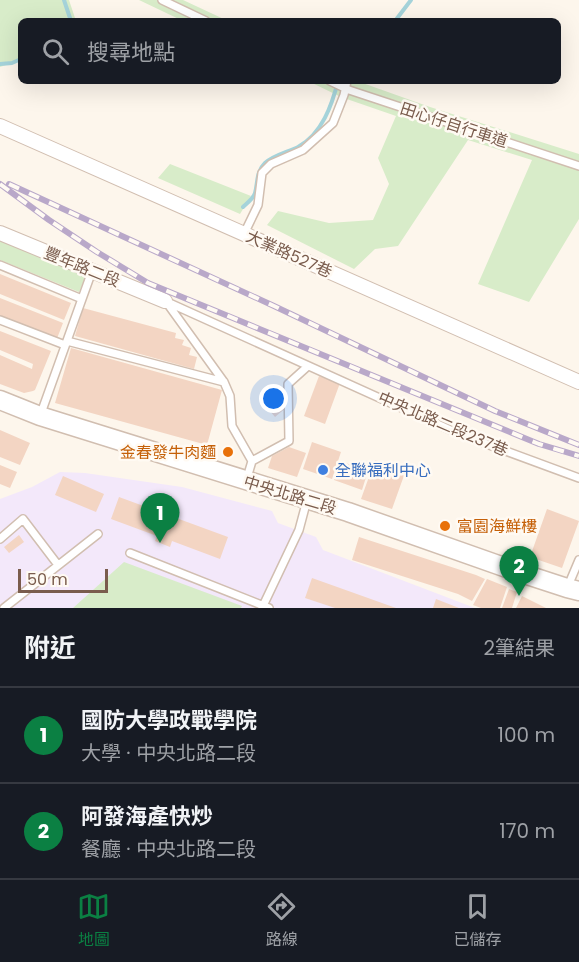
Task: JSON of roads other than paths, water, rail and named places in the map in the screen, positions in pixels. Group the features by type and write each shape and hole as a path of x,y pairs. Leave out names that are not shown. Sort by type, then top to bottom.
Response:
{"street":[{"name":"大業路527巷","path":"0,126 579,382"},
{"name":"豐年路二段","path":"0,233 165,301"},
{"name":"中央北路二段","path":"0,400 40,416 348,512 573,589"}],"lane":[{"path":"162,0 200,18"},
{"path":"244,234 258,205 262,173 271,164 303,150 333,123 346,85"},
{"name":"田心仔自行車道","path":"346,85 579,166"},
{"path":"0,265 82,299"},
{"path":"40,416 92,271"},
{"path":"165,301 224,382 230,396 232,426 252,461"},
{"name":"中央北路二段237巷","path":"165,301 457,433 579,478"},
{"path":"0,321 66,343 224,382"},
{"path":"246,481 252,461 289,441 288,384 308,366"},
{"path":"130,553 264,607 299,530 307,500"},
{"path":"0,539 23,519 58,566"},
{"path":"4,608 98,534"},
{"path":"573,589 579,560"}],"waterway":[{"path":"64,0 70,18"},
{"path":"397,18 411,0"},
{"path":"0,64 18,60"},
{"path":"243,207 254,195 262,166 269,160 298,147 314,135 325,118 337,84"}],"railway":[{"path":"0,184 49,220 148,283 539,444 579,456"},
{"path":"9,184 495,411 579,445"}],"place":[{"name":"金春發牛肉麵","path":"228,452"},
{"name":"全聯福利中心","path":"323,470"},
{"name":"富園海鮮樓","path":"445,526"},
{"name":"國防大學政戰學院","path":"160,543"},
{"name":"阿發海產快炒","path":"519,596"}]}
